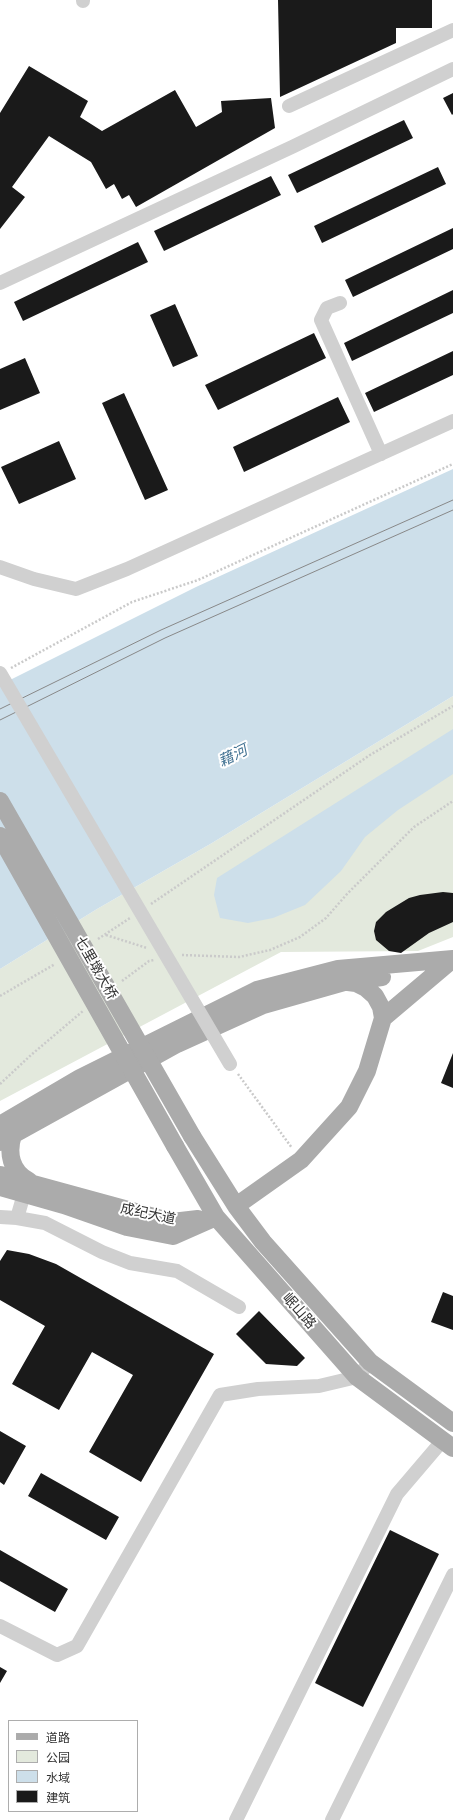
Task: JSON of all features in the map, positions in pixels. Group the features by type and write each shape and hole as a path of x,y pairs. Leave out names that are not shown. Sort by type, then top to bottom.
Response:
{"main road":[{"name":"七里墩大桥","path":"0,801 192,1136"},
{"name":"七里墩大桥","path":"0,836 175,1146"},
{"path":"383,1018 453,959"},
{"path":"4,1134 80,1078 257,990 338,969 453,959"},
{"path":"4,1134 177,1044 263,1005 344,982 439,971"},
{"path":"236,1206 301,1160 349,1106 367,1071 383,1018 381,1007 378,1001 366,988 356,983 344,982"},
{"path":"4,1134 10,1144 9,1154 12,1164 17,1172 25,1179 29,1189"},
{"name":"岷山路","path":"192,1136 236,1206 262,1242 370,1362 453,1423"},
{"name":"岷山路","path":"175,1146 216,1217 357,1377 448,1444"},
{"name":"成纪大道","path":"0,1174 29,1189"},
{"name":"成纪大道","path":"0,1187 29,1189 172,1222 216,1217"}],"street":[{"path":"289,106 453,30"},
{"path":"0,283 292,147 453,69"},
{"path":"340,303 327,308 321,320 381,454"},
{"path":"0,567 34,579 76,589 127,569 453,421"},
{"path":"4,671 230,1064"},
{"path":"17,1218 29,1189"},
{"path":"0,1217 17,1218 45,1223 102,1252 130,1263 177,1271 239,1306"},
{"path":"0,1626 56,1655 77,1646 220,1395 258,1389 319,1386 357,1377 370,1362"},
{"path":"236,1820 397,1494 448,1444"},
{"path":"332,1820 453,1574"}],"path":[{"path":"4,671 132,602 198,580 453,464"},
{"path":"150,904 370,756 453,706"},
{"path":"174,955 239,957 270,950 300,937 326,918 347,894 414,827 453,801"},
{"path":"92,943 131,917"},
{"path":"105,935 154,950"},
{"path":"118,984 149,961 155,960"},
{"path":"0,996 59,962"},
{"path":"0,1084 87,1007"},
{"path":"230,1064 301,1160"}],"green space":[{"path":"453,696 453,937 418,951 281,952 0,1101 0,969 97,909 212,843"}],"water":[{"name":"藉河","path":"453,469 453,696 212,843 97,909 0,969 0,685 196,587"},
{"path":"453,729 453,774 398,810 365,837 341,871 305,905 273,918 248,923 220,918 214,895 217,878"}],"building":[{"path":"278,0 432,0 432,28 396,28 396,43 280,97"},
{"path":"29,66 88,101 80,117 102,131 175,90 196,127 222,112 221,101 271,98 275,128 136,207 129,195 122,199 114,184 106,189 91,162 49,136 12,187 25,197 0,229 0,113"},
{"path":"453,93 453,114 452,115 443,98"},
{"path":"404,120 413,138 297,193 288,175"},
{"path":"438,167 446,184 322,243 314,226"},
{"path":"271,176 281,195 164,251 154,231"},
{"path":"453,228 453,249 353,297 345,280"},
{"path":"138,242 148,262 23,321 14,302"},
{"path":"453,290 453,313 352,361 344,343"},
{"path":"175,304 198,356 173,367 150,315"},
{"path":"314,333 326,358 218,410 205,385"},
{"path":"453,351 453,375 374,412 365,393"},
{"path":"25,358 40,393 0,410 0,369"},
{"path":"124,393 168,490 145,500 102,403"},
{"path":"338,397 350,422 244,472 233,447"},
{"path":"59,441 76,479 19,504 1,467"},
{"path":"443,892 453,893 453,922 429,933 401,953 389,951 376,940 374,931 376,922 386,912 409,898"},
{"path":"453,1053 453,1088 441,1083"},
{"path":"7,1250 29,1254 56,1264 214,1354 141,1482 89,1452 133,1375 92,1352 59,1410 12,1384 45,1326 0,1300 0,1261"},
{"path":"443,1292 453,1296 453,1330 431,1322"},
{"path":"259,1311 305,1358 297,1366 266,1364 236,1334"},
{"path":"0,1431 26,1446 4,1485 0,1482"},
{"path":"41,1473 119,1517 106,1540 28,1496"},
{"path":"390,1530 439,1554 363,1707 315,1683"},
{"path":"0,1550 68,1589 55,1612 0,1581"},
{"path":"0,1667 7,1671 0,1683"}],"tram line":[{"path":"0,709 161,630 453,500"},
{"path":"0,720 165,638 453,510"}]}
